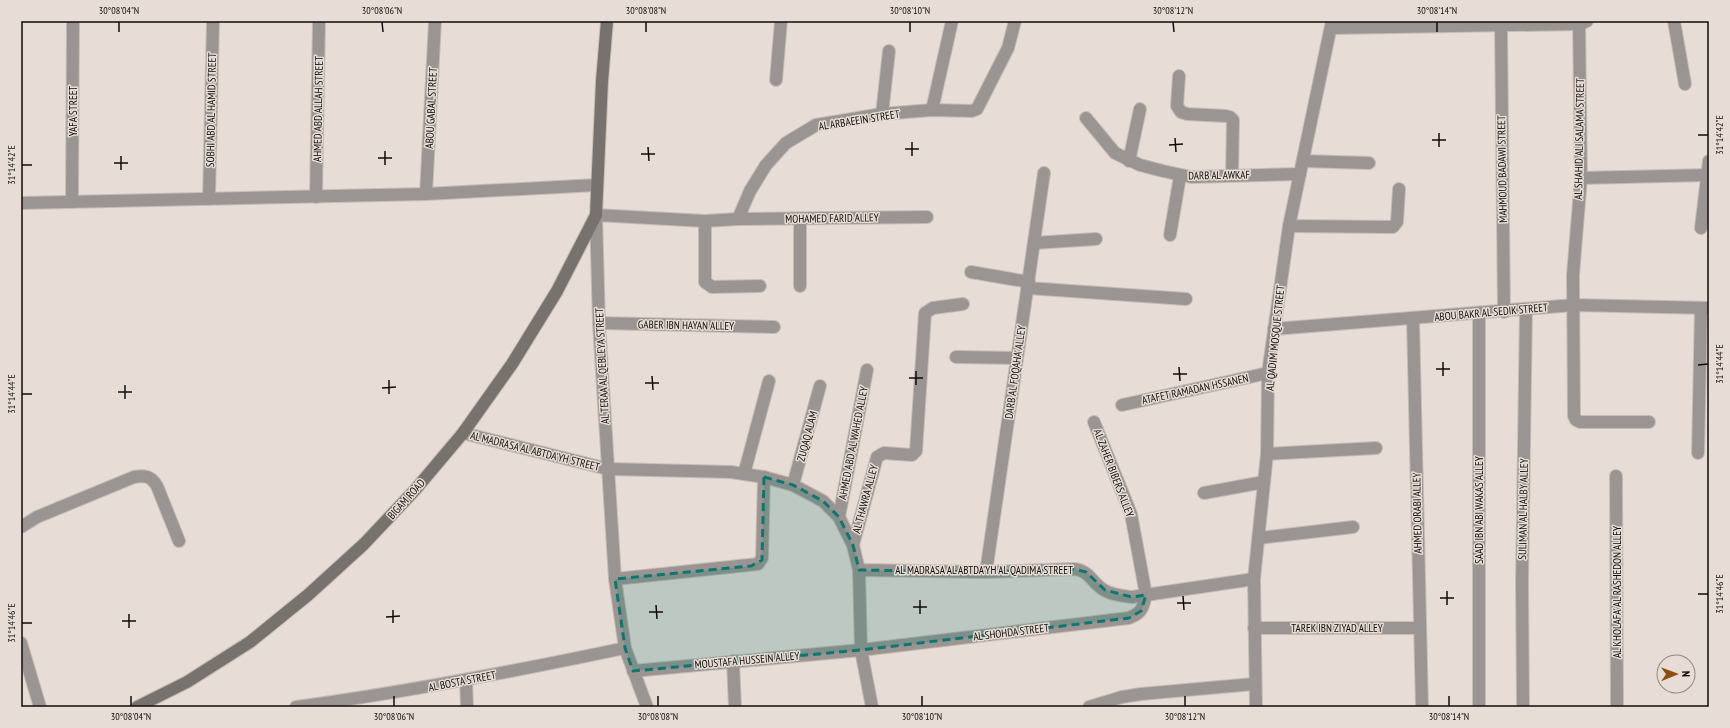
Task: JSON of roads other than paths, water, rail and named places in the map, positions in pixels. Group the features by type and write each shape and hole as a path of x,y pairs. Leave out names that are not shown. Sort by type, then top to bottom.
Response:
{"main road":[{"name":"AL TERAA AL QEBLEYA STREET","path":"596,215 596,185 607,21"},
{"name":"BIGAM ROAD","path":"137,707 187,682 250,642 308,595 374,534 415,490 463,433 520,350 557,291 596,215"}],"street":[{"name":"YAFA STREET","path":"72,202 74,21"},
{"name":"SOBHI ABD AL HAMID STREET","path":"209,198 213,21"},
{"name":"AHMED ABD ALLAH STREET","path":"316,197 319,21"},
{"name":"ABOU GABAL STREET","path":"426,194 435,21"},
{"path":"776,80 781,21"},
{"path":"932,110 952,21"},
{"name":"AL ARBAEEIN STREET","path":"738,219 750,191 766,165 786,143 816,125 882,114 932,110 972,111 977,109 1008,48 1015,21"},
{"path":"1674,21 1685,84"},
{"path":"1331,24 1501,25 1582,22"},
{"name":"AL SHAHID ALI SALAMA STREET","path":"1582,22 1581,178 1573,274 1574,416 1576,420 1580,422 1649,422"},
{"name":"AL QADIM MOSQUE STREET","path":"1256,707 1254,684 1254,579 1267,454 1268,374 1289,226 1331,24"},
{"name":"MAHMOUD BADAWI STREET","path":"1501,25 1504,312"},
{"path":"882,114 889,51"},
{"path":"1179,76 1177,106 1181,112 1186,114 1226,116 1233,120 1232,175"},
{"path":"1128,161 1140,109"},
{"name":"DARB AL AWKAF","path":"1086,118 1115,153 1128,161 1180,176 1300,174"},
{"path":"1303,161 1369,163"},
{"path":"1702,228 1709,161"},
{"name":"DARB AL FOQAHA' ALLEY","path":"986,572 1044,173"},
{"path":"1581,178 1708,175"},
{"path":"1170,235 1180,176"},
{"path":"21,203 426,194 596,185"},
{"path":"1289,226 1393,227 1397,222 1398,189"},
{"path":"596,215 705,221 738,219"},
{"name":"AL TERAA AL QEBLEYA STREET","path":"596,215 599,323 615,579 626,648 632,671 647,707"},
{"name":"MOHAMED FARID ALLEY","path":"738,219 927,217"},
{"path":"800,219 800,286"},
{"path":"705,221 705,282 712,287 760,286"},
{"path":"1034,243 1096,239"},
{"path":"972,272 1028,285 1186,299"},
{"name":"AL THAWRA ALLEY","path":"853,545 877,457 884,453 912,455 916,451 925,314 933,308 963,304"},
{"name":"ABOU BAKR AL SEDIK STREET","path":"1274,329 1574,306 1705,308"},
{"path":"1698,453 1705,308"},
{"name":"SULIMAN AL HALBY ALLEY","path":"1523,707 1522,582 1526,310"},
{"name":"SAAD IBN ABI WAKAS ALLEY","path":"1479,313 1479,707"},
{"name":"AHMED ORABI ALLEY","path":"1413,319 1422,707"},
{"name":"GABER IBN HAYAN ALLEY","path":"599,323 774,327"},
{"path":"956,357 1017,358"},
{"name":"AHMED ABD AL WAHED ALLEY","path":"839,517 867,370"},
{"name":"ATAFET RAMADAN HSSANEN","path":"1122,404 1268,374"},
{"path":"744,474 769,381"},
{"name":"ZUQAQ ALAM","path":"794,485 820,386"},
{"name":"AL ZAHER BIBERS ALLEY","path":"1094,422 1131,514 1146,595"},
{"name":"AL MADRASA AL ABTDA'YH STREET","path":"463,433 608,469"},
{"path":"1267,454 1376,448"},
{"path":"608,469 731,472 764,477 794,485 823,501 839,517 853,545 860,570 861,650 872,707"},
{"path":"21,527 37,518 134,477 147,476 153,480 157,486 179,541"},
{"name":"AL KHOLAFA' AL RASHEDON ALLEY","path":"1616,476 1617,707"},
{"path":"615,579 758,564 762,558 764,477"},
{"path":"1204,493 1264,482"},
{"path":"1259,538 1353,527"},
{"name":"AL MADRASA AL ABTDA'YH AL QADIMA STREET","path":"860,570 986,572 1080,569 1086,572 1096,584 1105,590 1118,595 1132,597 1254,579"},
{"name":"AL SHOHDA STREET","path":"861,650 1129,618 1141,611 1144,607 1146,595"},
{"name":"TAREK IBN ZIYAD ALLEY","path":"1254,628 1420,628"},
{"path":"21,643 40,707"},
{"name":"AL BOSTA STREET","path":"296,707 375,702 466,681 626,648"},
{"name":"MOUSTAFA HUSSEIN ALLEY","path":"632,671 861,650"},
{"path":"733,661 735,707"},
{"path":"466,681 467,707"},
{"path":"1089,707 1254,684"}]}
